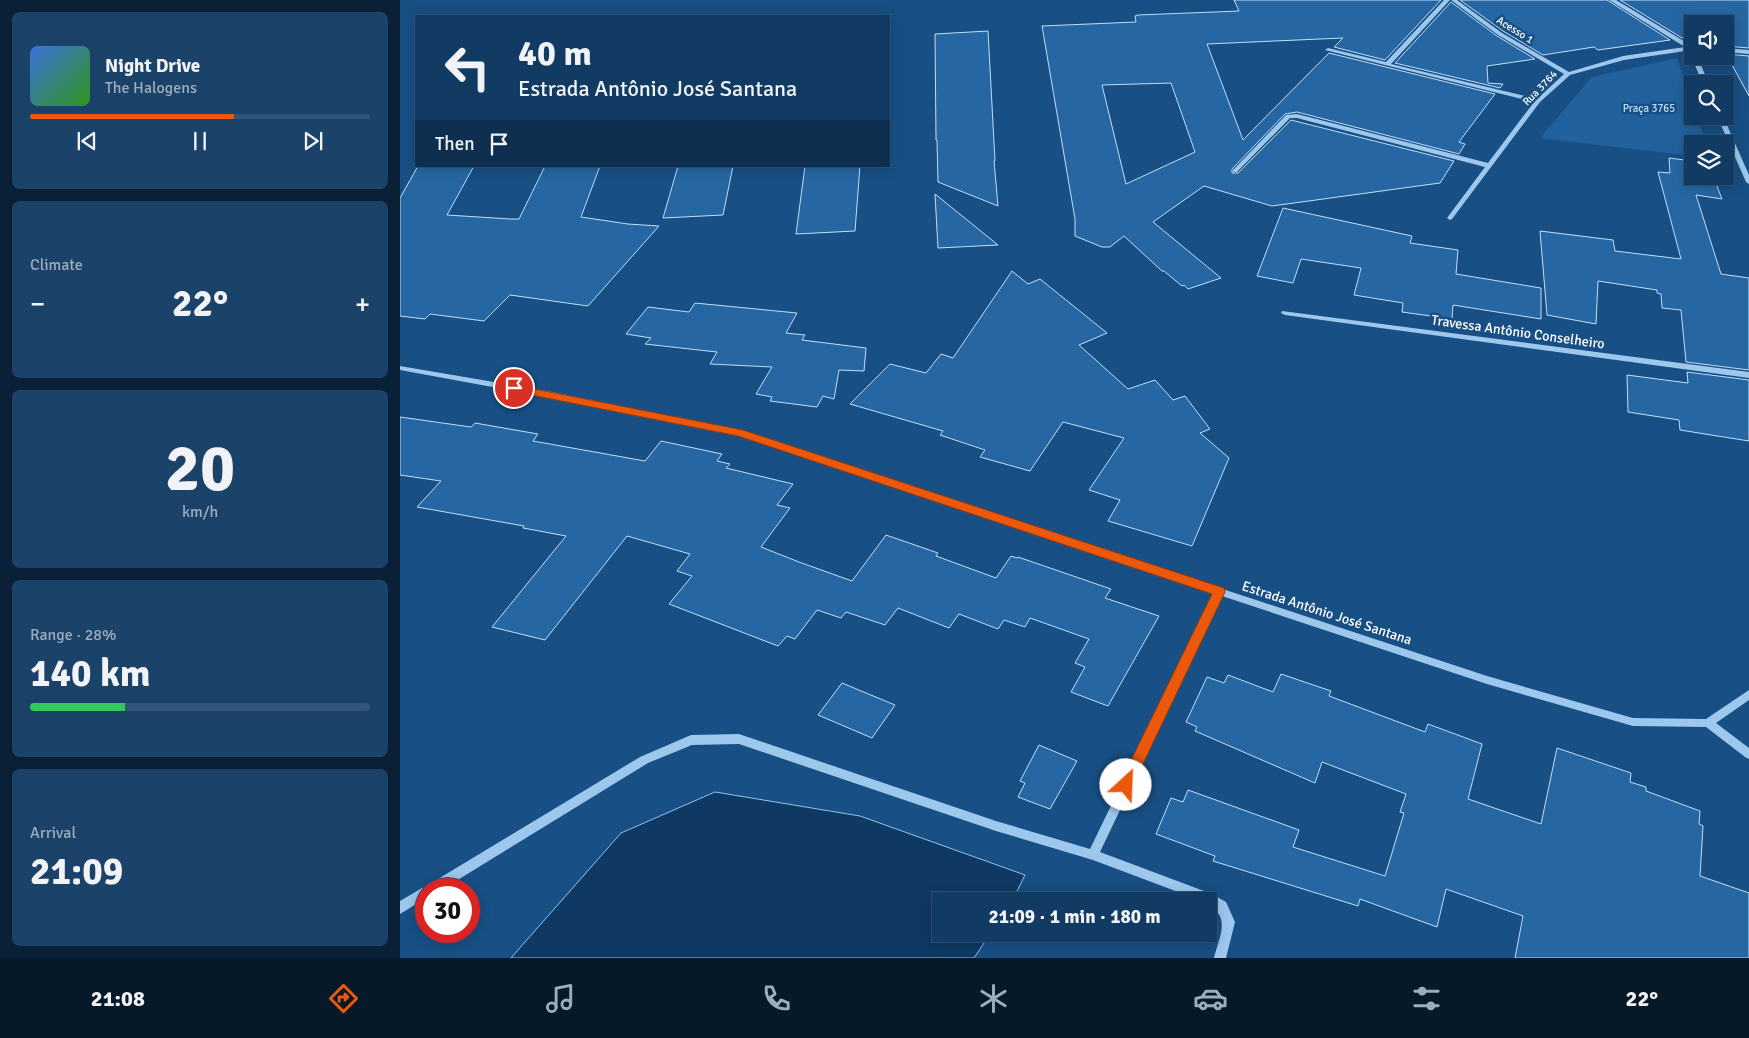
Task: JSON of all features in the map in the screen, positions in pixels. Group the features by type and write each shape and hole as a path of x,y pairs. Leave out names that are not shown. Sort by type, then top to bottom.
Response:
{"street":[{"path":"1388,64 1447,0"},
{"name":"Acesso 1","path":"1454,0 1500,34 1568,74"},
{"path":"1612,0 1684,44"},
{"path":"1328,50 1538,101"},
{"name":"Rua 3764","path":"1450,218 1538,101 1568,74 1623,58 1684,50"},
{"path":"1734,51 1749,52"},
{"path":"1235,171 1288,116 1297,116 1490,166"},
{"path":"1724,125 1749,182"},
{"name":"Travessa Antônio Conselheiro","path":"1285,313 1749,375"},
{"name":"Estrada Antônio José Santana","path":"400,368 552,395 740,433 1487,680 1633,722 1708,723"},
{"path":"1093,855 1219,592"},
{"path":"1749,694 1708,723 1749,754"},
{"path":"450,878 644,760 691,740 739,739 996,826 1093,855 1208,898 1222,906 1229,922 1220,958"},
{"path":"400,908 415,899"}],"green space":[{"name":"Praça 3765","path":"1677,58 1684,79 1684,125 1700,125 1703,135 1684,135 1684,155 1540,138 1592,77"}],"shaded area":[{"path":"715,792 860,816 1025,875 1016,892 932,892 932,942 985,942 974,958 511,958 621,833"}],"building":[{"path":"1234,0 1441,0 1385,60 1334,47 1343,38 1207,44 1243,140 1329,53 1495,94 1459,142 1465,144 1459,154 1297,112 1285,114 1232,169 1232,173 1238,173 1291,120 1454,161 1440,183 1272,206 1204,186 1153,222 1221,278 1188,289 1162,271 1124,236 1110,247 1102,247 1075,236 1075,219 1042,26 1136,22 1135,16 1138,15 1239,11","holes":["1171,83 1195,152 1126,184 1102,85"]},
{"path":"1460,0 1607,0 1670,40 1598,50 1594,47 1543,55 1503,31"},
{"path":"1620,0 1749,0 1749,48 1734,47 1734,15 1684,15 1684,38"},
{"path":"1451,2 1497,36 1535,59 1487,66 1488,83 1503,84 1500,88 1395,63"},
{"path":"988,31 998,206 938,182 935,34"},
{"path":"1734,55 1749,56 1749,96 1732,65 1734,65"},
{"path":"1669,158 1684,160 1684,185 1717,185 1722,199 1696,195 1721,274 1749,278 1749,370 1686,362 1681,310 1662,308 1661,294 1657,293 1657,290 1598,281 1596,324 1547,315 1540,231 1613,240 1615,251 1681,259 1658,172 1670,173"},
{"path":"417,167 473,167 447,215 519,219 545,167 600,167 581,217 628,224 659,226 588,306 510,295 484,321 430,314 425,319 400,316 400,198"},
{"path":"678,167 733,167 723,215 663,218"},
{"path":"805,167 860,167 855,231 796,234"},
{"path":"935,194 998,245 938,248"},
{"path":"1283,208 1412,236 1410,243 1458,250 1456,274 1541,288 1541,319 1453,305 1452,319 1402,312 1403,303 1354,295 1361,268 1301,259 1293,283 1257,276"},
{"path":"1012,271 1028,284 1040,279 1107,333 1079,345 1128,389 1155,380 1173,400 1185,396 1210,429 1200,433 1229,458 1192,546 1108,521 1120,500 1089,490 1124,438 1063,422 1030,471 980,457 985,450 940,435 943,431 850,404 890,364 926,373 941,354 953,358"},
{"path":"695,303 797,313 786,333 805,335 802,340 866,348 864,371 839,370 834,399 823,396 817,407 770,401 772,397 756,394 772,367 710,364 717,352 645,344 651,338 626,334 648,307 689,312"},
{"path":"1687,372 1749,380 1749,441 1680,430 1679,420 1628,412 1627,375 1688,383"},
{"path":"400,417 471,427 475,423 538,434 533,441 645,461 661,441 722,454 717,461 730,464 726,468 793,484 777,505 790,508 761,547 799,562 852,581 886,535 938,553 936,556 996,578 1011,556 1018,557 1111,589 1105,598 1159,616 1108,706 1071,692 1085,667 1075,663 1089,639 1030,618 1025,627 1004,620 998,629 959,614 949,628 898,608 885,625 846,612 841,618 817,610 795,639 787,636 778,646 669,604 692,576 677,571 690,554 627,536 545,640 492,627 566,536 523,528 524,526 417,507 441,481 400,475"},
{"path":"1281,674 1331,691 1329,696 1425,732 1428,724 1482,744 1468,799 1541,824 1557,748 1631,773 1630,782 1646,787 1646,791 1700,811 1699,824 1703,826 1700,876 1749,893 1749,958 1515,958 1523,916 1446,889 1437,927 1360,899 1358,906 1213,861 1215,856 1156,834 1171,798 1183,802 1188,790 1299,830 1293,847 1385,876 1404,813 1400,812 1406,794 1322,762 1315,783 1195,731 1197,727 1186,722 1207,677 1224,683 1228,675 1273,692"},
{"path":"842,683 895,705 872,738 818,715"},
{"path":"1039,745 1077,761 1050,809 1018,797 1025,783 1020,781"}],"route":[{"path":"514,388 740,433 1219,592 1126,785"}]}
